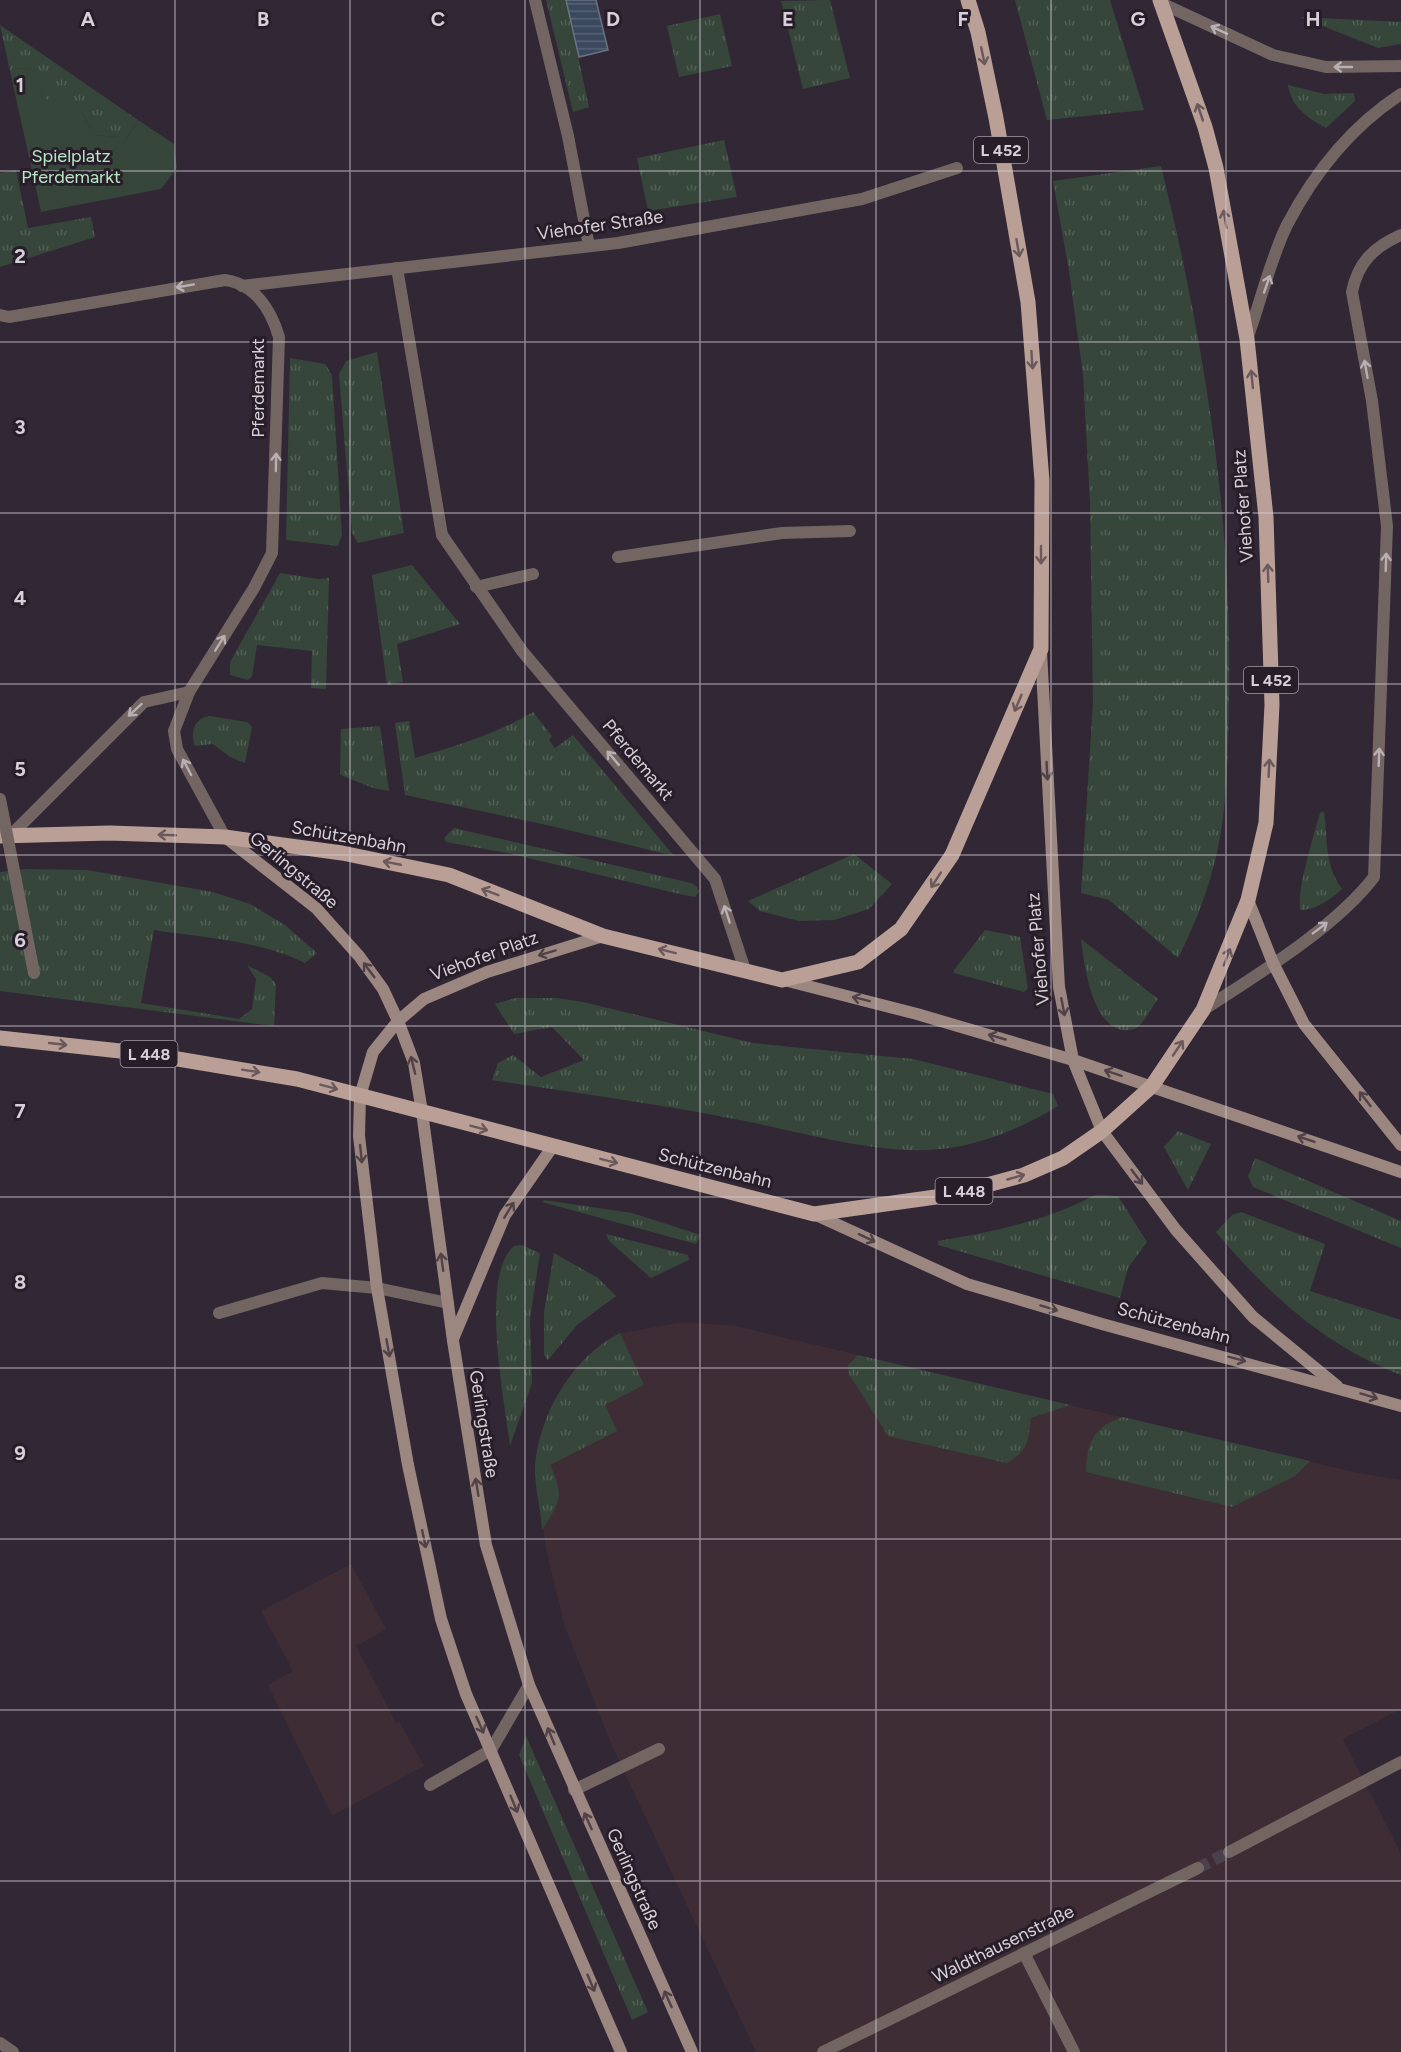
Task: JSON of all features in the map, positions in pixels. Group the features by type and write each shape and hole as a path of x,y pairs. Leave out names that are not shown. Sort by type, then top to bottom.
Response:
{"main road":[{"name":"Viehofer Platz","path":"968,0 978,32 994,107 1028,302 1042,481 1041,649 1059,987 1073,1060 1102,1131 1176,1230 1253,1317 1337,1386"},
{"name":"Viehofer Platz","path":"814,1214 950,1195 1024,1175 1063,1158 1102,1131 1152,1086 1203,1010 1248,900 1266,823 1272,705 1266,517 1247,339 1216,168 1205,127 1161,1"},
{"name":"Viehofer Platz","path":"782,980 858,962 901,928 952,855 1041,649"},
{"name":"Schützenbahn","path":"6,835 110,833 225,837 342,853 449,875 603,936 917,1014 1073,1060 1401,1172"},
{"name":"Gerlingstraße","path":"225,837 316,908 359,956 383,988 398,1021 414,1063 453,1341 486,1545 529,1685 692,2052"},
{"path":"1248,900 1273,963 1304,1024 1401,1145"},
{"name":"Viehofer Platz","path":"360,1096 373,1052 398,1021 424,999 487,972 603,936"},
{"name":"Schützenbahn","path":"0,1038 148,1054 297,1079 814,1214 967,1284 1102,1324 1337,1386 1401,1406"},
{"path":"360,1096 359,1136 377,1288 408,1466 441,1619 466,1694 621,2052"},
{"path":"453,1341 505,1215 553,1146"}],"street":[{"path":"534,0 568,136 589,246"},
{"path":"1161,1 1272,55 1326,67 1401,66"},
{"path":"1247,339 1286,226 1323,165 1377,110 1401,94"},
{"name":"Viehofer Straße","path":"242,286 589,246 862,199 957,168"},
{"name":"Viehofer Platz","path":"1203,1010 1273,963 1357,899 1374,877 1387,526 1372,400 1353,292 1356,276 1364,259 1385,242 1401,235"},
{"name":"Pferdemarkt","path":"397,268 442,535 522,651 715,879 745,970"},
{"path":"0,315 9,316 225,280 242,286"},
{"name":"Pferdemarkt","path":"225,837 177,749 174,731 189,692 265,569 272,553 279,337 266,306 255,294 242,286"},
{"path":"618,557 782,533 850,531"},
{"path":"476,587 533,574"},
{"path":"6,835 144,702 189,692"},
{"path":"0,799 34,973"},
{"path":"219,1313 322,1283 377,1288 448,1303"},
{"path":"430,1785 491,1750 529,1685"},
{"path":"574,1790 659,1749"},
{"path":"1229,1852 1401,1762"},
{"name":"Waldthausenstraße","path":"823,2052 1198,1869"},
{"path":"1024,1953 1074,2052"},
{"path":"0,2043 14,2052"}],"shaded area":[{"path":"685,1322 736,1326 1358,1473 1401,1480 1401,1709 1343,1739 1401,1854 1401,2052 756,2052 612,1746 565,1627 546,1549 535,1465 542,1430 551,1409 574,1370 602,1344 620,1333"},
{"path":"351,1564 386,1629 356,1646 396,1723 399,1722 424,1766 332,1816 268,1685 293,1671 261,1611"}],"green space":[{"path":"546,0 566,0 589,107 573,112"},
{"path":"830,0 850,78 803,89 781,1"},
{"path":"1015,0 1110,0 1144,110 1047,120"},
{"path":"720,14 732,66 679,77 667,26"},
{"path":"1300,17 1401,22 1401,44 1378,48"},
{"path":"0,25 138,120 124,143 118,137 93,135 83,114 70,105 53,106 47,101 31,69 14,68 10,71"},
{"name":"Spielplatz Pferdemarkt","path":"14,68 31,69 45,97 53,105 70,105 80,108 93,135 119,137 124,143 138,120 174,144 177,168 161,189 41,212 10,71"},
{"path":"1288,85 1324,94 1354,93 1355,101 1326,128 1307,116 1297,106"},
{"path":"724,140 737,197 648,211 637,158"},
{"path":"1161,166 1190,297 1213,430 1221,497 1229,632 1228,755 1221,830 1207,890 1178,958 1109,900 1081,893 1093,702 1090,503 1083,375 1069,271 1053,181"},
{"path":"16,170 28,228 91,217 95,237 0,267 0,173"},
{"path":"377,352 404,533 358,543 352,533 339,374 346,361"},
{"path":"290,358 325,364 332,375 342,535 338,546 286,540"},
{"path":"412,565 460,624 397,644 403,682 387,685 372,575"},
{"path":"280,573 318,579 329,578 326,689 311,688 312,651 257,645 252,676 248,680 230,675 230,662"},
{"path":"533,712 552,736 549,740 555,748 573,735 674,856 556,827 405,795 395,723 409,721 415,758 490,733"},
{"path":"210,716 247,722 252,727 245,763 230,757 213,744 195,746 193,731 195,726 200,720"},
{"path":"380,726 389,791 373,788 340,775 341,729"},
{"path":"1324,811 1329,861 1342,889 1318,906 1301,910 1301,891 1306,863 1320,813"},
{"path":"454,828 691,883 697,887 699,892 695,897 684,895 507,853 446,842 444,838"},
{"path":"854,854 892,884 869,909 834,920 799,921 760,911 748,901"},
{"path":"27,869 87,870 213,892 250,904 285,925 317,953 305,963 269,949 154,930 141,1003 239,1019 252,1009 256,979 247,965 270,977 276,984 274,1026 0,991 0,872"},
{"path":"985,930 1020,937 1028,988 1024,992 954,973"},
{"path":"1081,939 1158,999 1139,1026 1131,1030 1122,1030 1103,1017 1087,978"},
{"path":"516,998 557,998 583,1002 753,1043 913,1059 1053,1094 1058,1106 1027,1123 978,1142 943,1149 903,1150 855,1144 674,1108 492,1080 498,1063 513,1055 541,1077 584,1060 552,1027 514,1034 495,1004"},
{"path":"1178,1131 1211,1144 1188,1190 1164,1147"},
{"path":"1255,1158 1401,1221 1401,1248 1253,1187 1248,1176"},
{"path":"1095,1195 1118,1196 1147,1242 1128,1268 1120,1298 938,1245 938,1241 1038,1219"},
{"path":"544,1200 632,1213 701,1235 696,1244 542,1202"},
{"path":"1241,1212 1325,1244 1310,1291 1401,1320 1401,1375 1347,1349 1323,1333 1277,1297 1256,1276 1216,1232 1232,1215"},
{"path":"606,1234 688,1255 689,1260 651,1278 609,1241"},
{"path":"522,1245 540,1253 530,1319 532,1383 510,1446 500,1372 496,1311 498,1284 504,1261 514,1246"},
{"path":"554,1253 598,1278 616,1296 577,1325 548,1360 544,1355 544,1312"},
{"path":"620,1333 644,1385 605,1405 617,1431 550,1465 559,1492 553,1512 542,1530 535,1465 544,1425 562,1388 574,1371 603,1343"},
{"path":"858,1355 1070,1405 1031,1418 1026,1445 1020,1454 1007,1463 888,1436 849,1374 848,1365"},
{"path":"1123,1417 1310,1461 1295,1476 1232,1507 1086,1472 1090,1444 1098,1431"},
{"path":"526,1736 648,2012 632,2020 519,1755"}],"water":[{"path":"566,0 596,0 608,50 579,57"}],"tunnel":[{"path":"1198,1868 1229,1852"}]}
